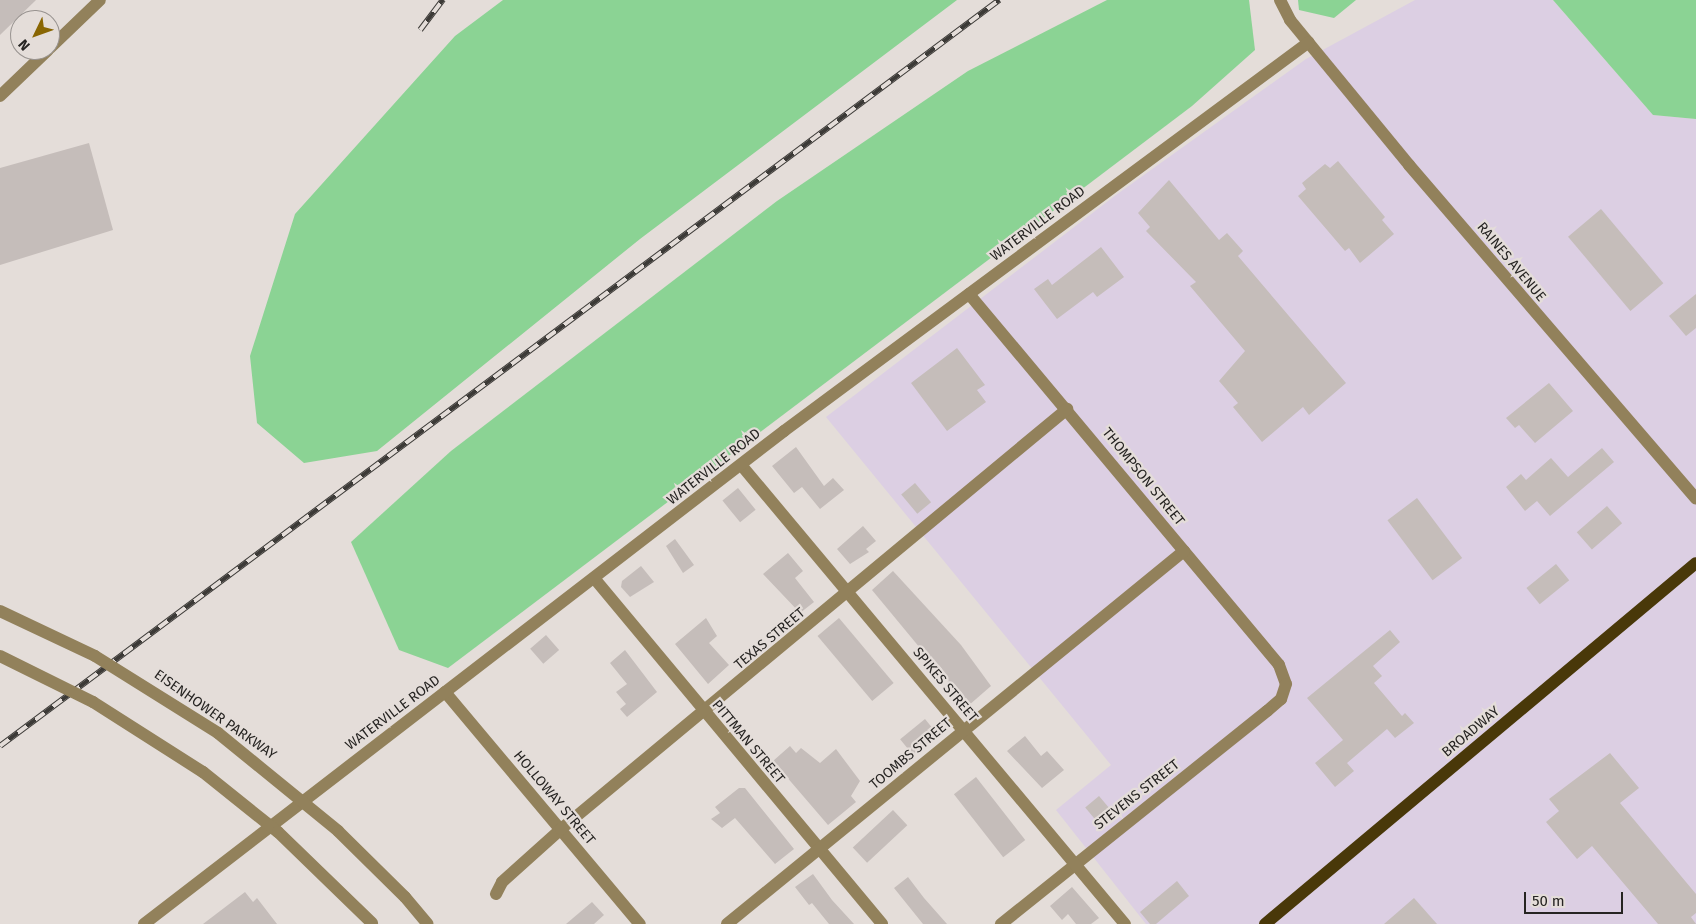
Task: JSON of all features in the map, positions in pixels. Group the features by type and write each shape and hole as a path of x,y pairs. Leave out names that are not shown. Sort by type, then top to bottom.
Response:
{"main road":[{"name":"BROADWAY","path":"1265,924 1696,563"}],"street":[{"path":"60,38 100,0"},
{"name":"RAINES AVENUE","path":"1280,0 1309,42 1696,499"},
{"name":"WATERVILLE ROAD","path":"144,924 594,578 969,294 1309,42"},
{"path":"0,96 38,60"},
{"name":"THOMPSON STREET","path":"969,294 1067,409 1278,665 1286,684"},
{"name":"TEXAS STREET","path":"496,894 502,882 560,829 704,713 1067,409"},
{"name":"SPIKES STREET","path":"742,466 1125,924"},
{"name":"TOOMBS STREET","path":"727,924 1184,551"},
{"name":"PITTMAN STREET","path":"594,578 704,713 882,924"},
{"name":"EISENHOWER PARKWAY","path":"0,611 103,660 218,733 331,825 405,898 428,924"},
{"path":"0,656 93,702 203,772 278,832 373,923"},
{"name":"STEVENS STREET","path":"1001,924 1267,711 1281,699 1286,684"},
{"name":"HOLLOWAY STREET","path":"445,692 640,924"}],"shaded area":[{"path":"1415,0 1553,0 1653,115 1696,119 1696,924 1146,924 1056,810 1111,765 826,417 1116,195 1306,59"}],"green space":[{"path":"503,0 957,0 640,239 377,451 304,463 257,423 250,356 295,214 455,36"},
{"path":"1107,0 1249,0 1255,50 1192,106 448,668 399,650 351,542 451,451 777,201 968,71"},
{"path":"1298,0 1356,0 1334,18 1299,10"},
{"path":"1553,0 1696,0 1696,119 1653,115"}],"building":[{"path":"0,0 36,0 26,10 10,10 10,25 0,35"},
{"path":"89,143 113,230 0,265 0,168"},
{"path":"1338,161 1385,217 1382,220 1394,234 1360,263 1349,248 1345,251 1298,196 1306,189 1302,183 1325,164 1330,168"},
{"path":"1169,180 1219,240 1227,233 1243,251 1238,256 1346,383 1309,415 1303,407 1262,442 1233,407 1238,403 1219,381 1245,351 1190,286 1196,282 1146,231 1150,227 1138,213"},
{"path":"1601,209 1663,283 1630,311 1568,237"},
{"path":"1101,247 1124,277 1097,297 1093,292 1057,319 1034,289 1048,279 1052,285"},
{"path":"1696,294 1696,328 1686,336 1669,316"},
{"path":"957,348 985,385 977,390 986,402 947,431 911,383"},
{"path":"1549,383 1573,411 1535,443 1519,425 1515,428 1506,418"},
{"path":"796,447 824,486 833,478 844,490 820,509 802,487 794,493 772,466"},
{"path":"1602,448 1614,462 1550,516 1537,501 1525,511 1506,487 1521,474 1526,480 1551,458 1568,477"},
{"path":"915,483 931,502 917,514 901,495"},
{"path":"738,488 756,510 740,522 722,501"},
{"path":"1417,498 1462,558 1433,580 1387,520"},
{"path":"1607,506 1622,523 1592,550 1577,532"},
{"path":"863,526 876,541 866,549 869,552 850,564 837,549"},
{"path":"675,539 694,565 683,573 666,546"},
{"path":"788,553 803,571 795,578 814,602 800,613 763,574"},
{"path":"1556,564 1569,580 1540,604 1526,588"},
{"path":"641,566 654,582 630,597 621,587 622,581"},
{"path":"893,571 961,645 991,686 968,706 872,590"},
{"path":"706,618 717,636 709,643 729,665 708,684 675,644"},
{"path":"839,618 894,683 872,701 818,636"},
{"path":"1390,630 1400,642 1373,666 1382,676 1374,683 1402,716 1405,713 1414,723 1395,738 1387,729 1347,763 1354,771 1335,787 1315,763 1343,740 1307,698"},
{"path":"546,635 559,650 543,664 530,649"},
{"path":"625,650 657,692 627,717 620,709 626,704 616,692 627,684 610,663"},
{"path":"925,719 938,735 913,755 900,739"},
{"path":"1025,736 1041,756 1047,751 1064,770 1042,788 1007,751"},
{"path":"790,746 796,753 801,748 820,763 836,749 860,781 851,796 856,802 828,825 773,761"},
{"path":"1610,753 1639,788 1620,803 1696,894 1696,913 1691,917 1696,924 1658,924 1592,846 1577,859 1546,822 1559,811 1549,799"},
{"path":"976,777 1025,840 1003,857 954,794"},
{"path":"739,788 745,788 794,849 775,864 735,818 722,828 711,819 720,813 715,807"},
{"path":"1099,796 1114,814 1100,825 1085,808"},
{"path":"893,810 907,825 867,863 853,848"},
{"path":"813,874 832,900 854,924 829,924 812,903 809,905 795,887"},
{"path":"908,877 947,924 923,924 894,888"},
{"path":"1177,881 1189,896 1156,924 1150,924 1140,912"},
{"path":"1072,887 1099,918 1091,924 1076,924 1068,914 1062,920 1050,906"},
{"path":"245,892 253,902 257,898 277,924 203,924"},
{"path":"1414,898 1437,924 1384,924"},
{"path":"592,902 604,915 594,924 566,924"}],"railway":[{"path":"420,30 443,0"},
{"path":"0,746 999,0"}]}
